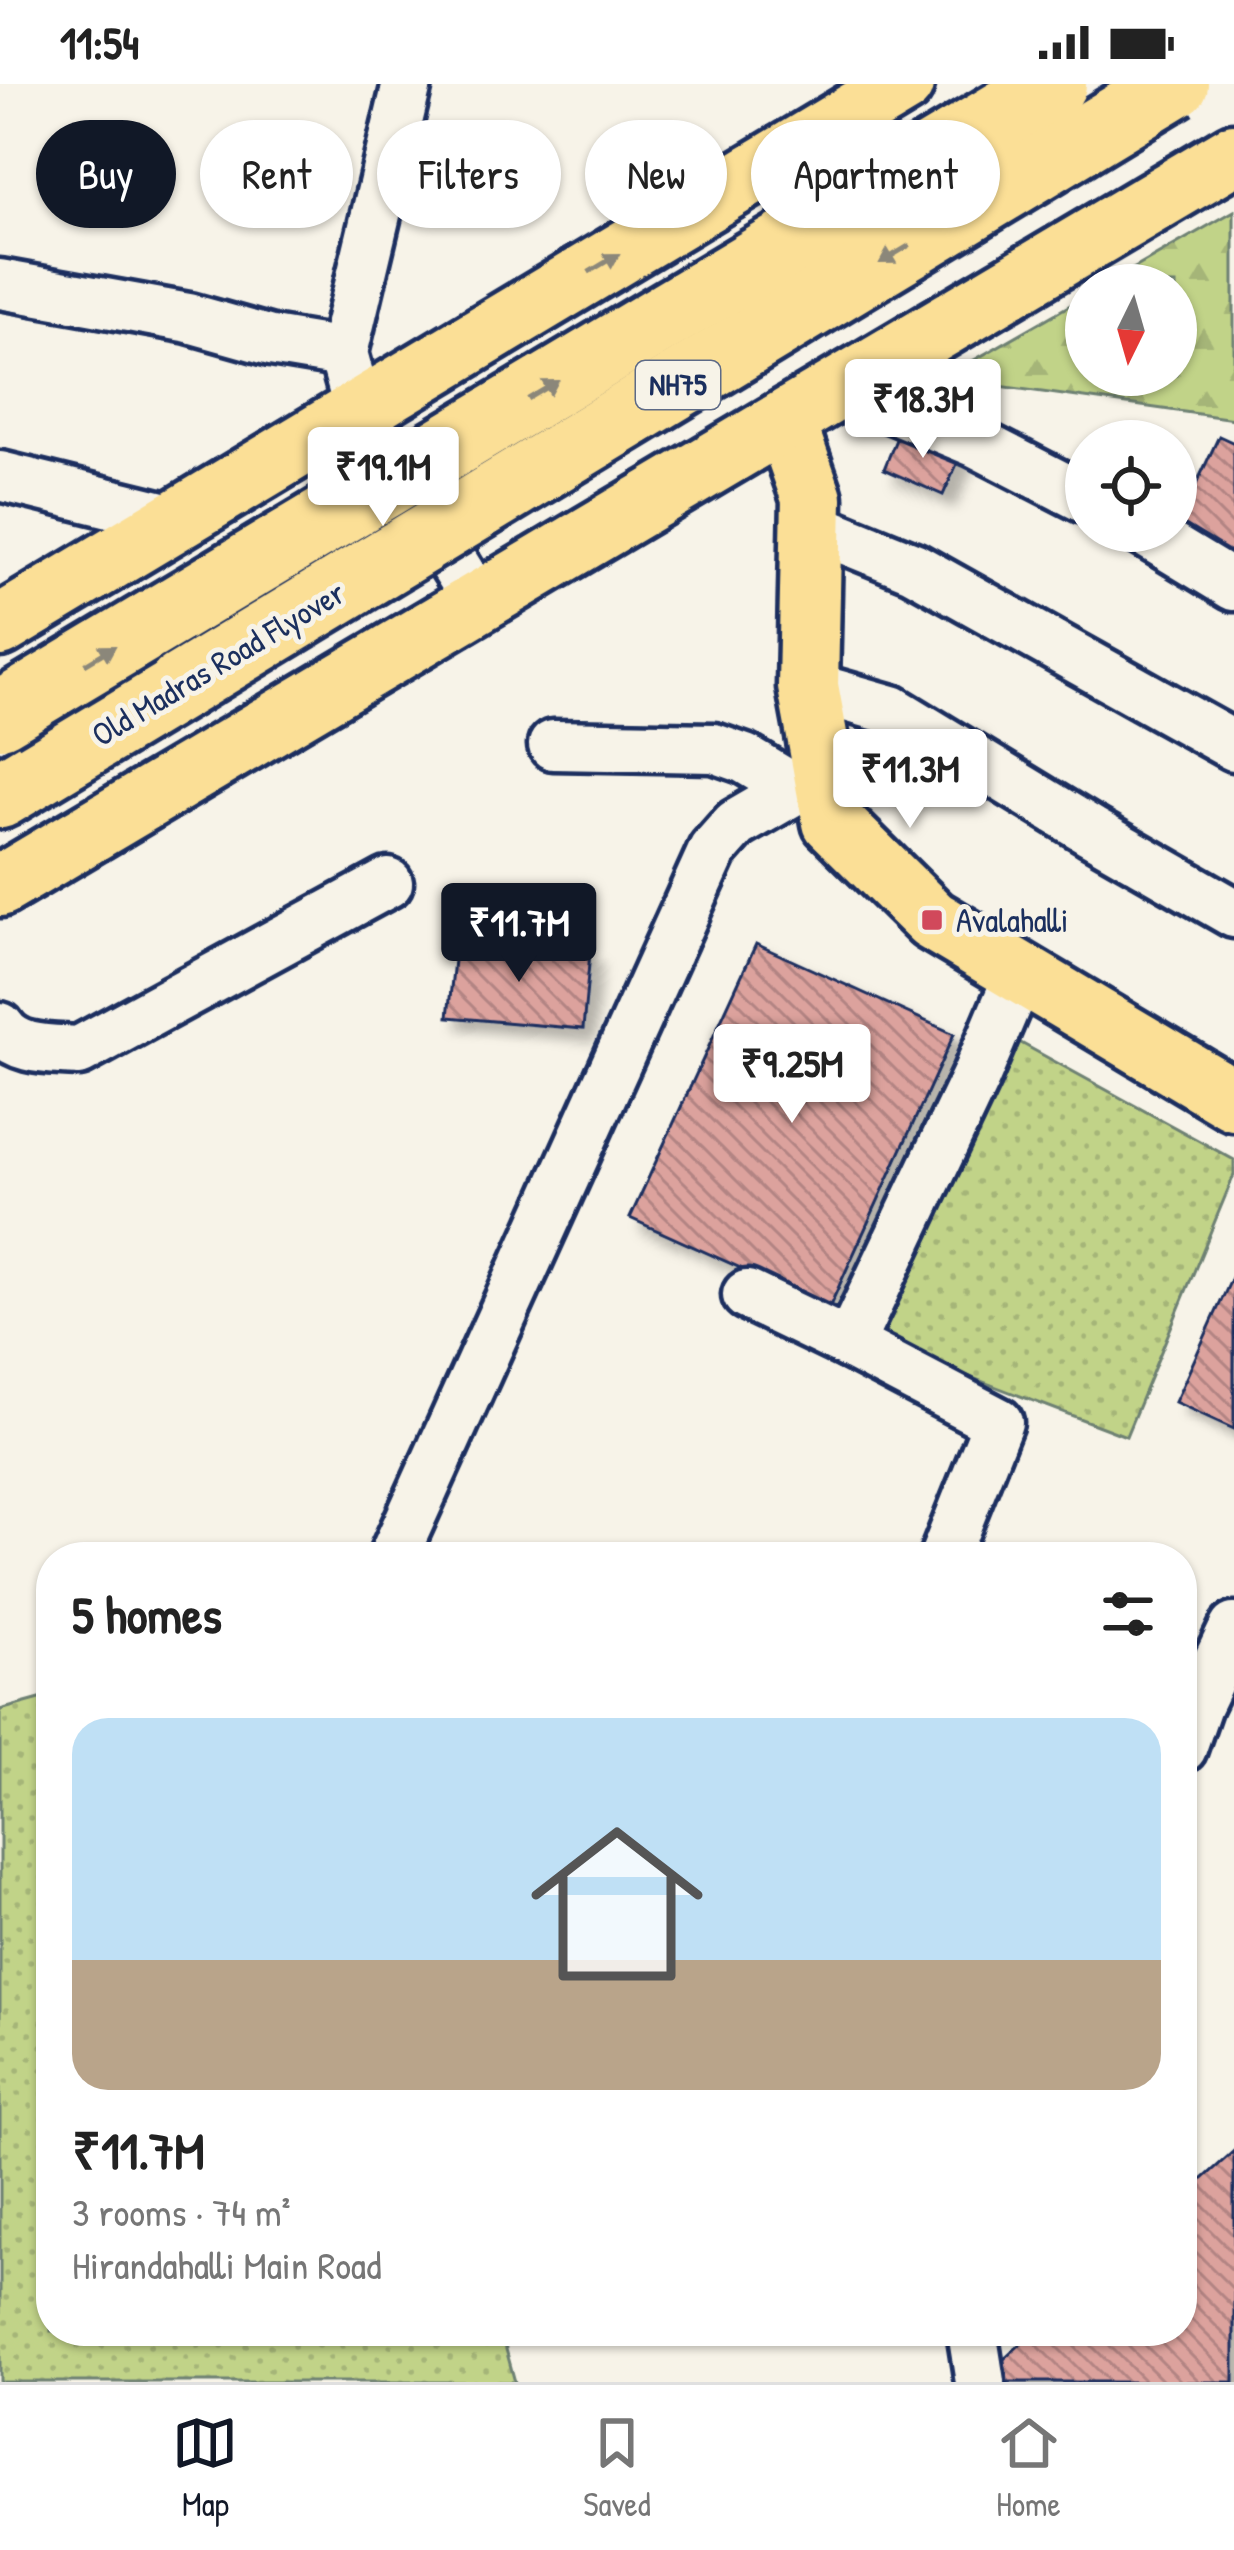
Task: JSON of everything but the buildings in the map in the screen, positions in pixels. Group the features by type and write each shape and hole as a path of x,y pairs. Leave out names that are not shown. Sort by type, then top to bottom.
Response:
{"highway":[{"name":"Old Madras Road Flyover","path":"0,715 1052,84"},
{"name":"Old Madras Road Flyover","path":"0,795 1176,84"}],"main road":[{"path":"0,626 902,84"},
{"path":"0,886 1234,154"},
{"path":"784,421 812,498 810,781 833,822 932,920 1233,1096"}],"street":[{"path":"407,84 343,353 359,411 478,602"},
{"path":"0,284 189,318 271,341 343,353"},
{"path":"841,387 975,442 1065,488"},
{"path":"0,476 179,520"},
{"path":"812,526 913,568 1234,746"},
{"path":"1178,552 1234,586"},
{"path":"808,686 892,710 1234,913"},
{"path":"553,745 714,748 810,781"},
{"path":"400,1542 713,850 736,824 810,781"},
{"path":"0,1027 4,1036 33,1048 79,1051 388,883"},
{"path":"849,1344 1020,972"},
{"path":"747,1295 998,1422 950,1542"},
{"path":"1197,1705 1234,1628"},
{"path":"974,2346 980,2382"}],"green space":[{"path":"1234,211 1234,419 1071,396 1197,396 1197,264 1142,264"},
{"path":"1065,308 1065,395 943,378"},
{"path":"1010,1037 1234,1160 1234,1175 1126,1436 870,1339"},
{"path":"36,1700 36,2346 505,2346 515,2382 0,2382 0,1710"}],"place":[{"name":"Avalahalli","path":"932,920"}]}
